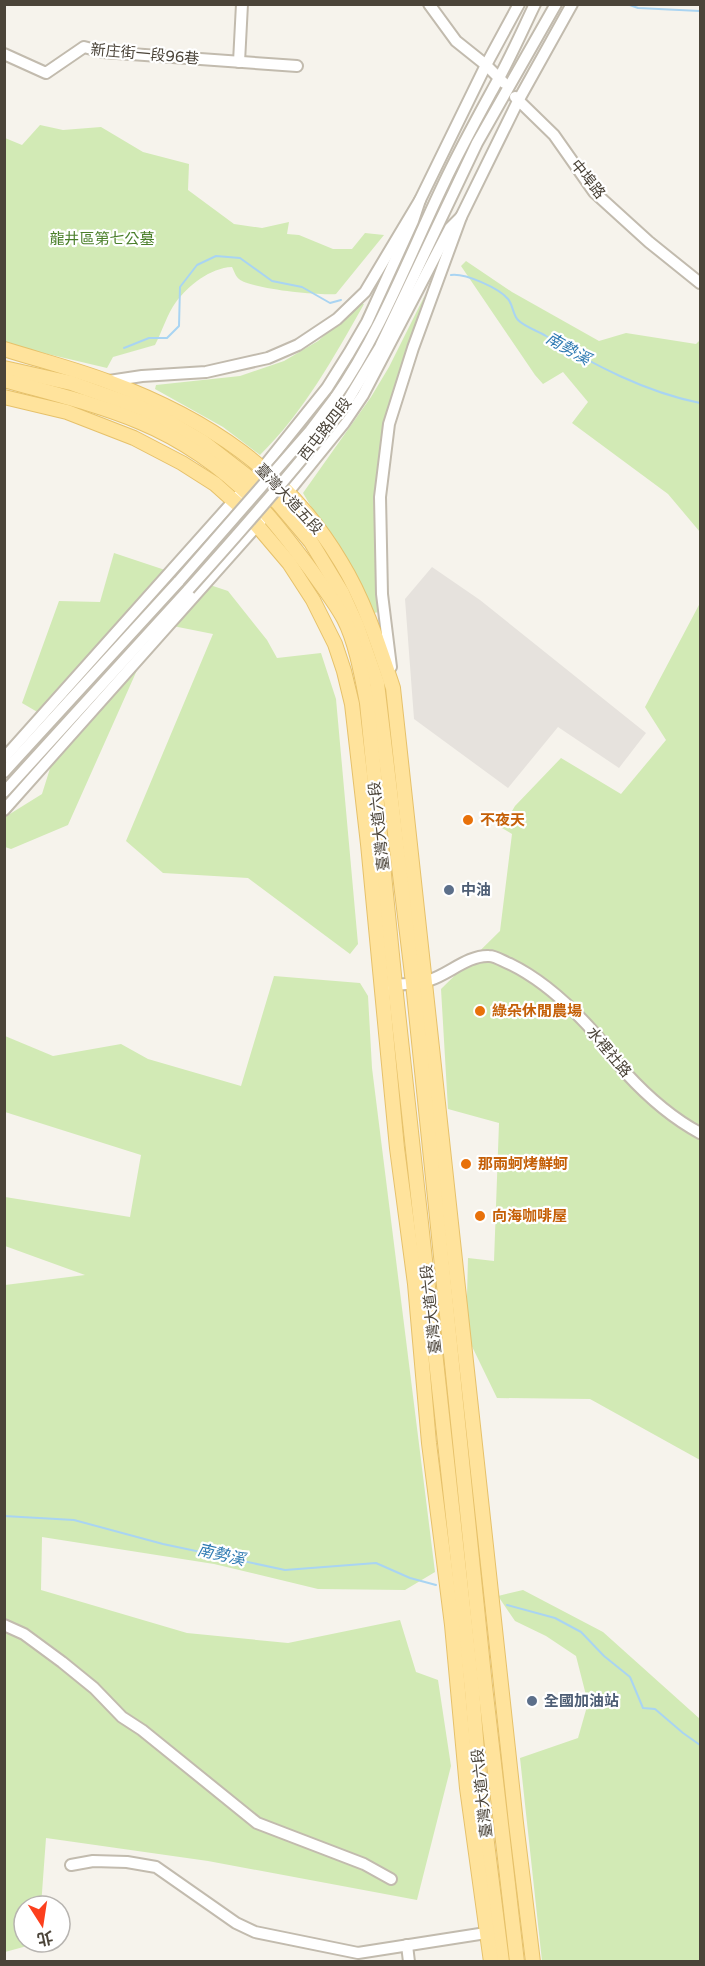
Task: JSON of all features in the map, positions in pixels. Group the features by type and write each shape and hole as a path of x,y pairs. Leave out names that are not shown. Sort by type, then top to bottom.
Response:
{"main road":[{"name":"臺灣大道五段","path":"4,349 108,381 186,415 238,448 263,468 342,593 357,626 377,683"},
{"name":"臺灣大道五段","path":"4,368 71,383 141,408 203,442 243,490 257,526 289,563 313,600 335,644 344,671"},
{"name":"臺灣大道五段","path":"4,380 141,422 190,448 224,473 253,498 299,554 345,620 357,657"},
{"name":"臺灣大道五段","path":"4,396 67,412 134,438 182,463 215,484 283,498 322,534 342,562 375,635 393,688"},
{"name":"臺灣大道六段","path":"357,657 367,703 389,985 397,1148 415,1284 431,1455 452,1625 467,1788 490,1962"},
{"name":"臺灣大道六段","path":"344,671 352,704 389,985 465,1623 480,1787 502,1962"},
{"name":"臺灣大道六段","path":"377,683 419,982 532,1962"},
{"name":"臺灣大道六段","path":"393,688 485,1686 517,1962"}],"street":[{"path":"239,62 242,4"},
{"name":"中埠路","path":"429,4 456,41 500,78 518,101 554,135 594,192 649,242 700,283"},
{"name":"西屯路四段","path":"71,383 217,370 268,358 298,345 338,319 365,292 420,200 486,65 519,4"},
{"name":"西屯路四段","path":"4,772 179,581 310,431 335,398 370,343 443,185 500,78 535,4"},
{"name":"西屯路四段","path":"4,793 242,531 345,405 380,347 477,143 556,4"},
{"path":"393,688 382,594 380,497 389,424 416,339 461,217 518,101 572,4"},
{"name":"新庄街一段96巷","path":"4,54 46,73 84,47 104,52 297,66"},
{"name":"西屯路四段","path":"4,760 263,468 327,388 367,322 409,231 420,200"},
{"path":"415,294 449,204"},
{"path":"415,294 450,228 461,217"},
{"name":"西屯路四段","path":"4,810 283,498 344,423 363,395 415,294"},
{"path":"4,760 41,733"},
{"path":"4,793 60,748"},
{"name":"水裡社路","path":"389,985 419,982 451,971 466,962 490,956 518,968 554,993 576,1013 624,1071 655,1102 683,1124 700,1133"},
{"path":"4,1624 24,1634 62,1662 94,1688 122,1717 142,1730 257,1822 364,1864 391,1879"},
{"path":"71,1865 93,1862 127,1862 156,1867 236,1923 255,1932 358,1953 486,1933"},
{"path":"407,1945 409,1962"}],"shaded area":[{"path":"432,567 480,600 646,733 619,768 558,727 508,788 414,719 405,599"}],"green space":[{"name":"龍井區第七公墓","path":"40,125 63,130 101,127 143,152 189,164 188,190 234,224 262,228 289,222 287,234 299,235 333,249 352,249 365,233 384,235 336,294 271,289 246,283 239,279 232,267 216,270 194,284 176,302 155,345 113,357 107,368 5,344 5,138 22,145"},
{"path":"466,261 512,292 599,341 626,333 696,344 700,340 700,532 668,494 572,423 588,402 563,372 543,384 535,375 461,266"},
{"path":"425,295 385,437 375,525 379,612 374,613 303,493 371,397 389,367"},
{"path":"361,303 364,304 317,383 291,421 260,455 223,427 155,389 156,385 240,376 284,361 318,341"},
{"path":"114,553 228,591 267,640 277,658 321,653 336,699 358,944 350,954 248,878 163,873 126,841 213,634 158,623 68,825 11,849 5,847 5,817 42,794 63,727 22,703 59,601 100,602"},
{"path":"700,603 700,1460 590,1399 497,1398 466,1334 468,1258 494,1261 499,1123 448,1109 441,989 500,931 512,834 502,828 515,806 561,758 621,794 666,740 645,707"},
{"path":"274,976 360,983 368,996 372,1068 435,1572 405,1590 318,1589 214,1564 42,1537 41,1590 187,1633 288,1643 400,1620 416,1672 438,1680 451,1766 417,1900 208,1861 46,1838 42,1894 12,1894 12,1950 5,1952 5,1285 85,1275 5,1246 5,1197 130,1217 141,1155 5,1112 5,1036 53,1056 121,1044 148,1059 241,1086"},
{"path":"523,1590 603,1632 700,1719 700,1961 542,1961 520,1758 578,1738 588,1703 576,1656 546,1636 515,1621 498,1596"}],"waterway":[{"path":"627,4 638,8 700,11"},
{"name":"南勢溪","path":"124,348 149,338 167,338 179,326 180,287 197,265 216,256 240,258 272,281 302,287 330,303 341,300"},
{"name":"南勢溪","path":"451,275 473,279 497,290 508,299 516,318 521,322 601,367 659,392 700,403"},
{"name":"南勢溪","path":"4,1516 74,1520 163,1544 285,1570 376,1563 410,1578 436,1585"},
{"name":"南勢溪","path":"507,1605 555,1618 581,1632 604,1656 630,1677 643,1708 655,1709 700,1745"}],"place":[{"name":"不夜天","path":"468,820"},
{"name":"中油","path":"449,890"},
{"name":"綠朵休閒農場","path":"480,1011"},
{"name":"那兩蚵烤鮮蚵","path":"466,1164"},
{"name":"向海咖啡屋","path":"480,1216"},
{"name":"全國加油站","path":"532,1701"}]}
